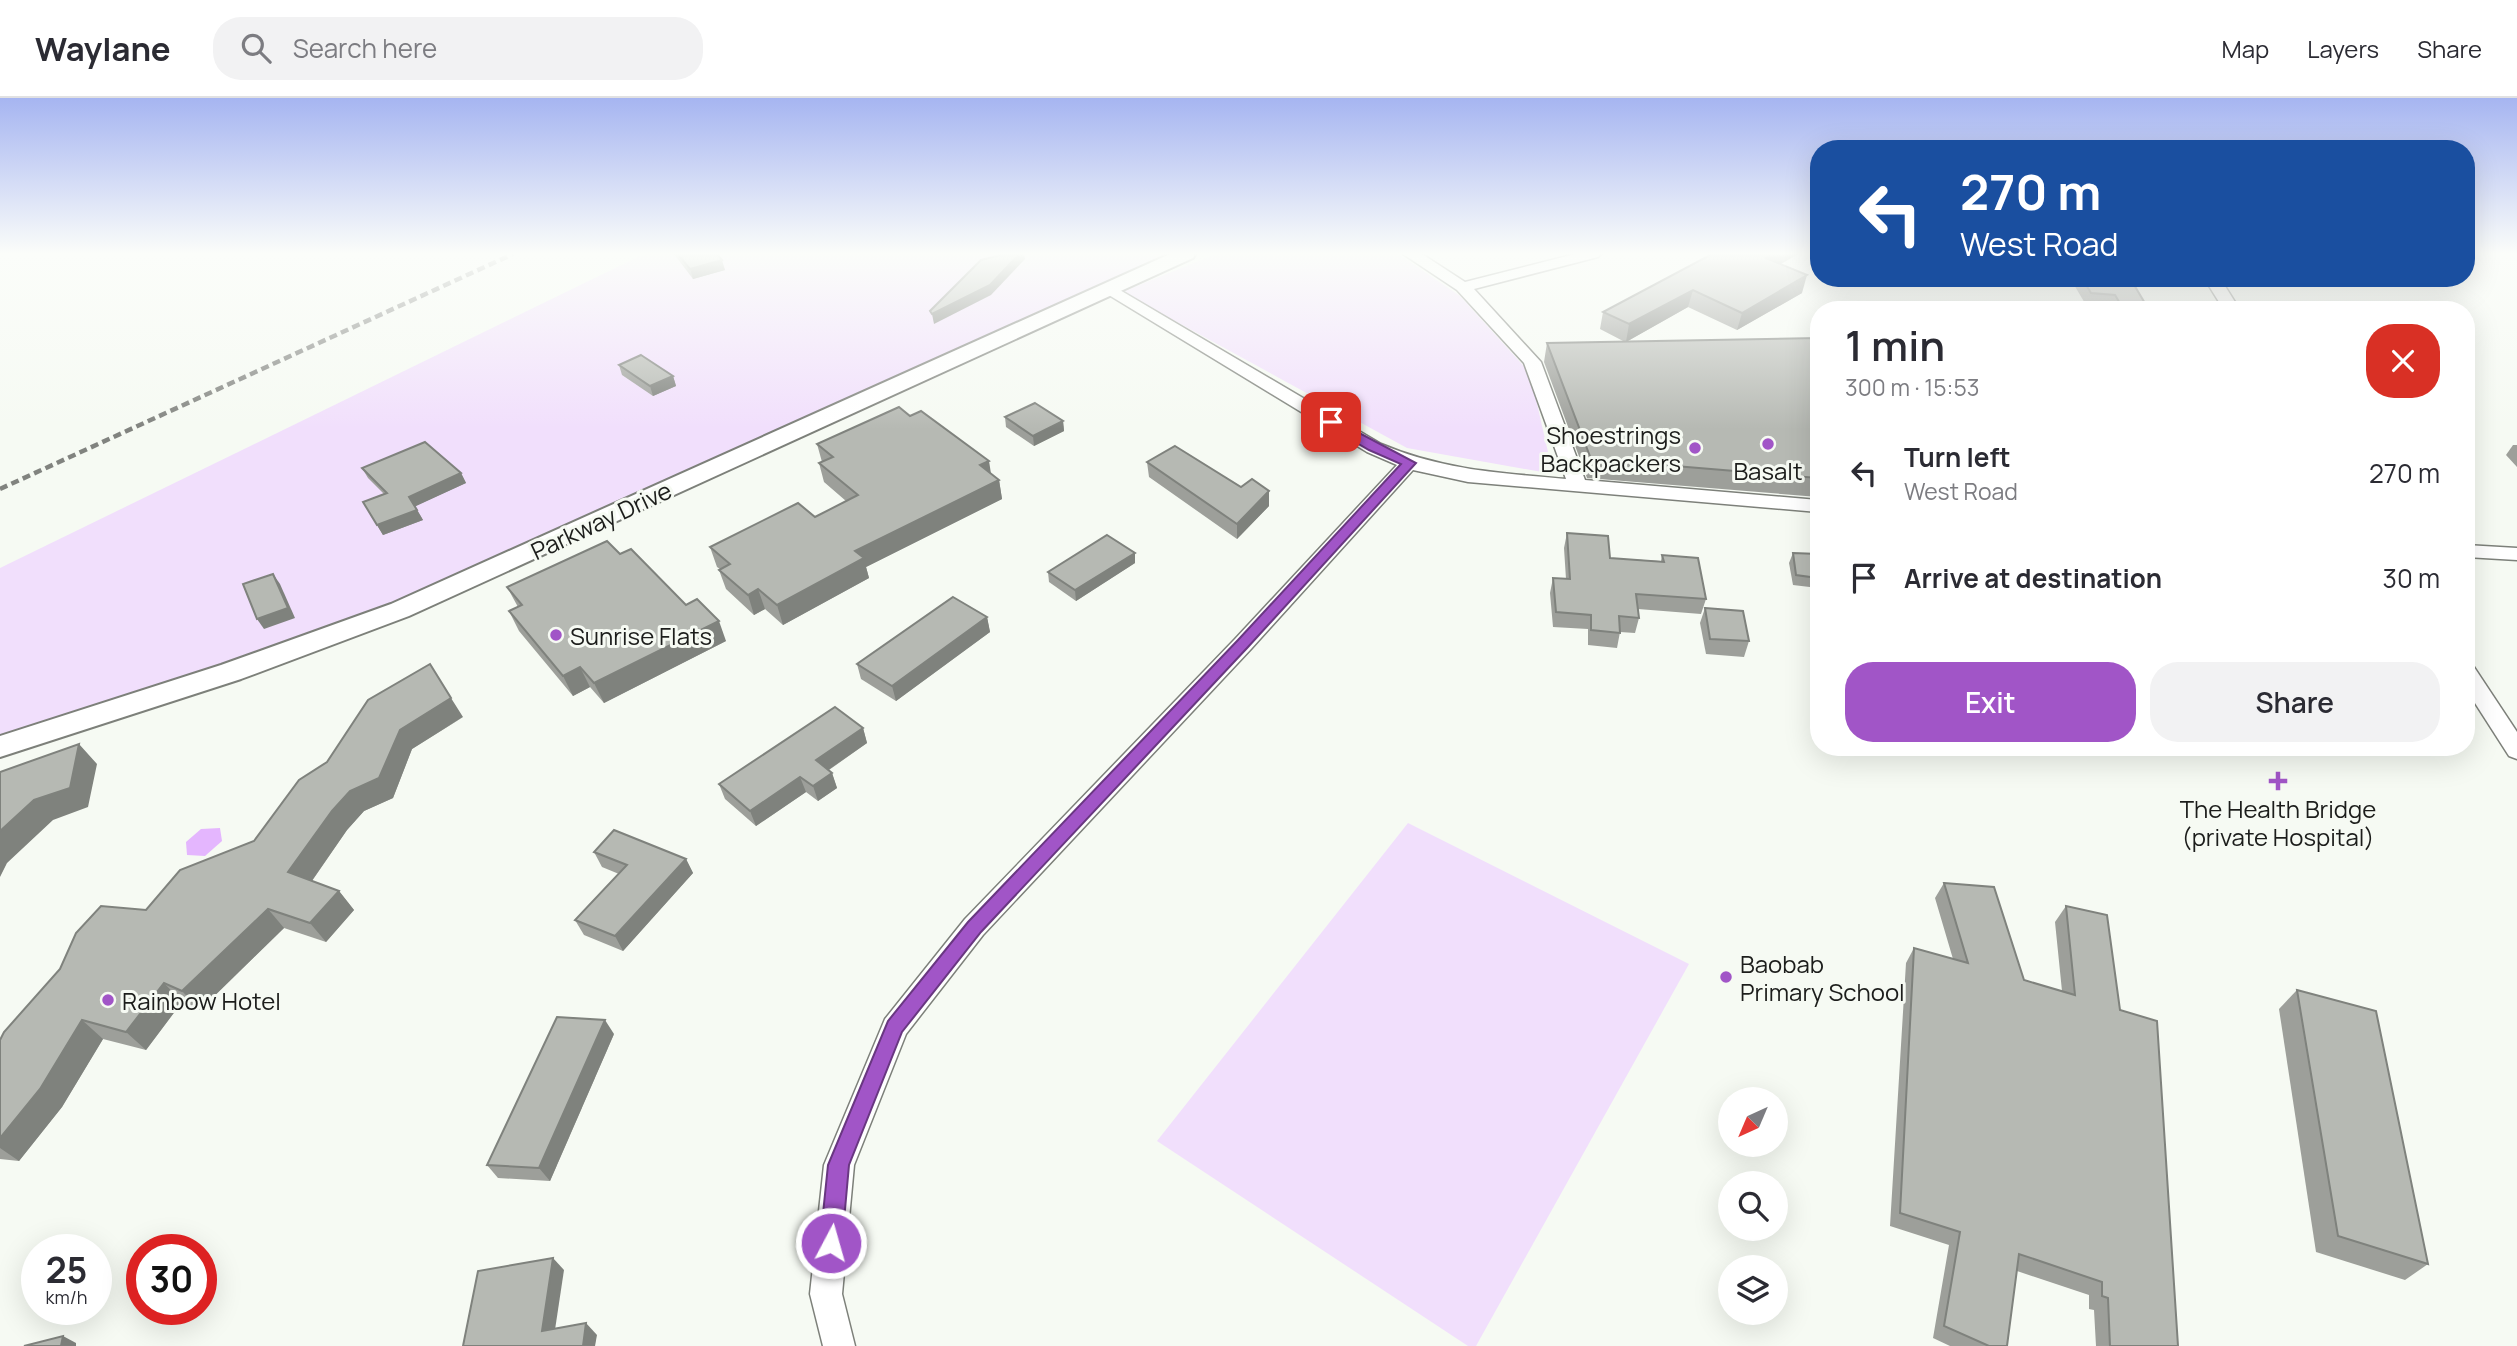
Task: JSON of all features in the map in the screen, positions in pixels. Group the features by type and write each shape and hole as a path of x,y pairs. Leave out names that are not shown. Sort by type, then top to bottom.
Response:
{"street":[{"name":"Parkway Drive","path":"0,747 231,672 400,610 1056,312"},
{"path":"1146,312 1374,448 1409,463 1468,476 1577,483 1810,505"},
{"path":"1487,312 1532,362 1577,483"},
{"path":"839,1346 825,1294 839,1165 895,1027 974,927 1409,463"},
{"path":"2475,552 2517,554"},
{"path":"2475,686 2517,750"}],"shaded area":[{"path":"525,312 1054,312 445,587 0,747 0,568"},
{"path":"1159,312 1475,312 1530,373 1553,474 1407,448"},
{"path":"1408,823 1689,964 1476,1346 1468,1346 1157,1141"},
{"path":"220,828 222,841 205,856 187,855 186,842 201,829"}],"building":[{"path":"1604,312 1651,312 1629,324"},
{"name":"Shoestrings Backpackers","path":"1810,338 1810,477 1591,459 1547,343"},
{"path":"641,355 673,376 650,386 619,365"},
{"path":"1035,403 1063,421 1033,436 1005,417"},
{"path":"899,407 910,416 921,411 989,461 980,465 999,480 855,551 864,558 777,605 758,589 748,595 719,570 730,564 710,547 798,503 815,517 858,495 819,463 833,457 817,444"},
{"path":"425,442 461,473 409,497 417,510 377,525 363,502 387,493 362,468"},
{"path":"1175,446 1241,487 1252,479 1269,491 1237,524 1147,462"},
{"path":"1567,533 1608,536 1610,558 1664,562 1662,555 1698,558 1706,599 1636,594 1639,618 1619,616 1620,633 1591,630 1591,615 1556,612 1553,578 1570,579"},
{"path":"1107,535 1135,553 1075,590 1048,572"},
{"path":"607,541 620,554 631,549 686,605 697,599 719,621 594,683 580,667 563,676 509,611 522,605 507,587"},
{"path":"1793,553 1810,554 1810,577 1796,575"},
{"path":"273,574 288,608 257,619 243,584"},
{"path":"953,597 987,617 892,686 857,664"},
{"path":"1705,608 1743,611 1749,641 1710,639"},
{"path":"430,664 451,698 400,730 379,778 350,791 332,811 288,872 339,891 310,923 268,909 182,991 164,983 126,1032 82,1020 40,1089 0,1138 0,1040 4,1032 60,969 76,933 101,906 146,910 180,870 254,841 299,780 327,762 368,700"},
{"path":"835,707 863,728 816,760 832,773 813,786 800,777 750,811 719,784"},
{"path":"79,744 70,788 34,800 0,831 0,772"},
{"path":"614,830 686,859 615,936 575,920 627,865 594,852"},
{"path":"1944,883 1994,887 2024,980 2075,995 2066,906 2107,915 2120,1010 2157,1021 2178,1346 2110,1346 2108,1298 2102,1296 2102,1282 2019,1254 2007,1346 1989,1346 1944,1326 1960,1232 1900,1213 1914,948 1968,963"},
{"path":"2297,990 2376,1011 2428,1264 2338,1236"},
{"path":"557,1017 605,1020 539,1168 487,1165"},
{"path":"553,1258 542,1331 586,1323 583,1346 463,1346 478,1271"},
{"path":"63,1336 61,1346 24,1346"}],"railway":[{"path":"0,489 386,312"}],"place":[{"name":"Basalt","path":"1768,444"},
{"name":"Shoestrings Backpackers","path":"1695,448"},
{"name":"Sunrise Flats","path":"556,635"},
{"name":"The Health Bridge (private Hospital)","path":"2278,781"},
{"name":"Baobab Primary School","path":"1726,977"},
{"name":"Rainbow Hotel","path":"108,1000"}],"route":[{"path":"831,1243 839,1165 895,1027 974,927 1409,463 1374,448 1331,422"}]}
